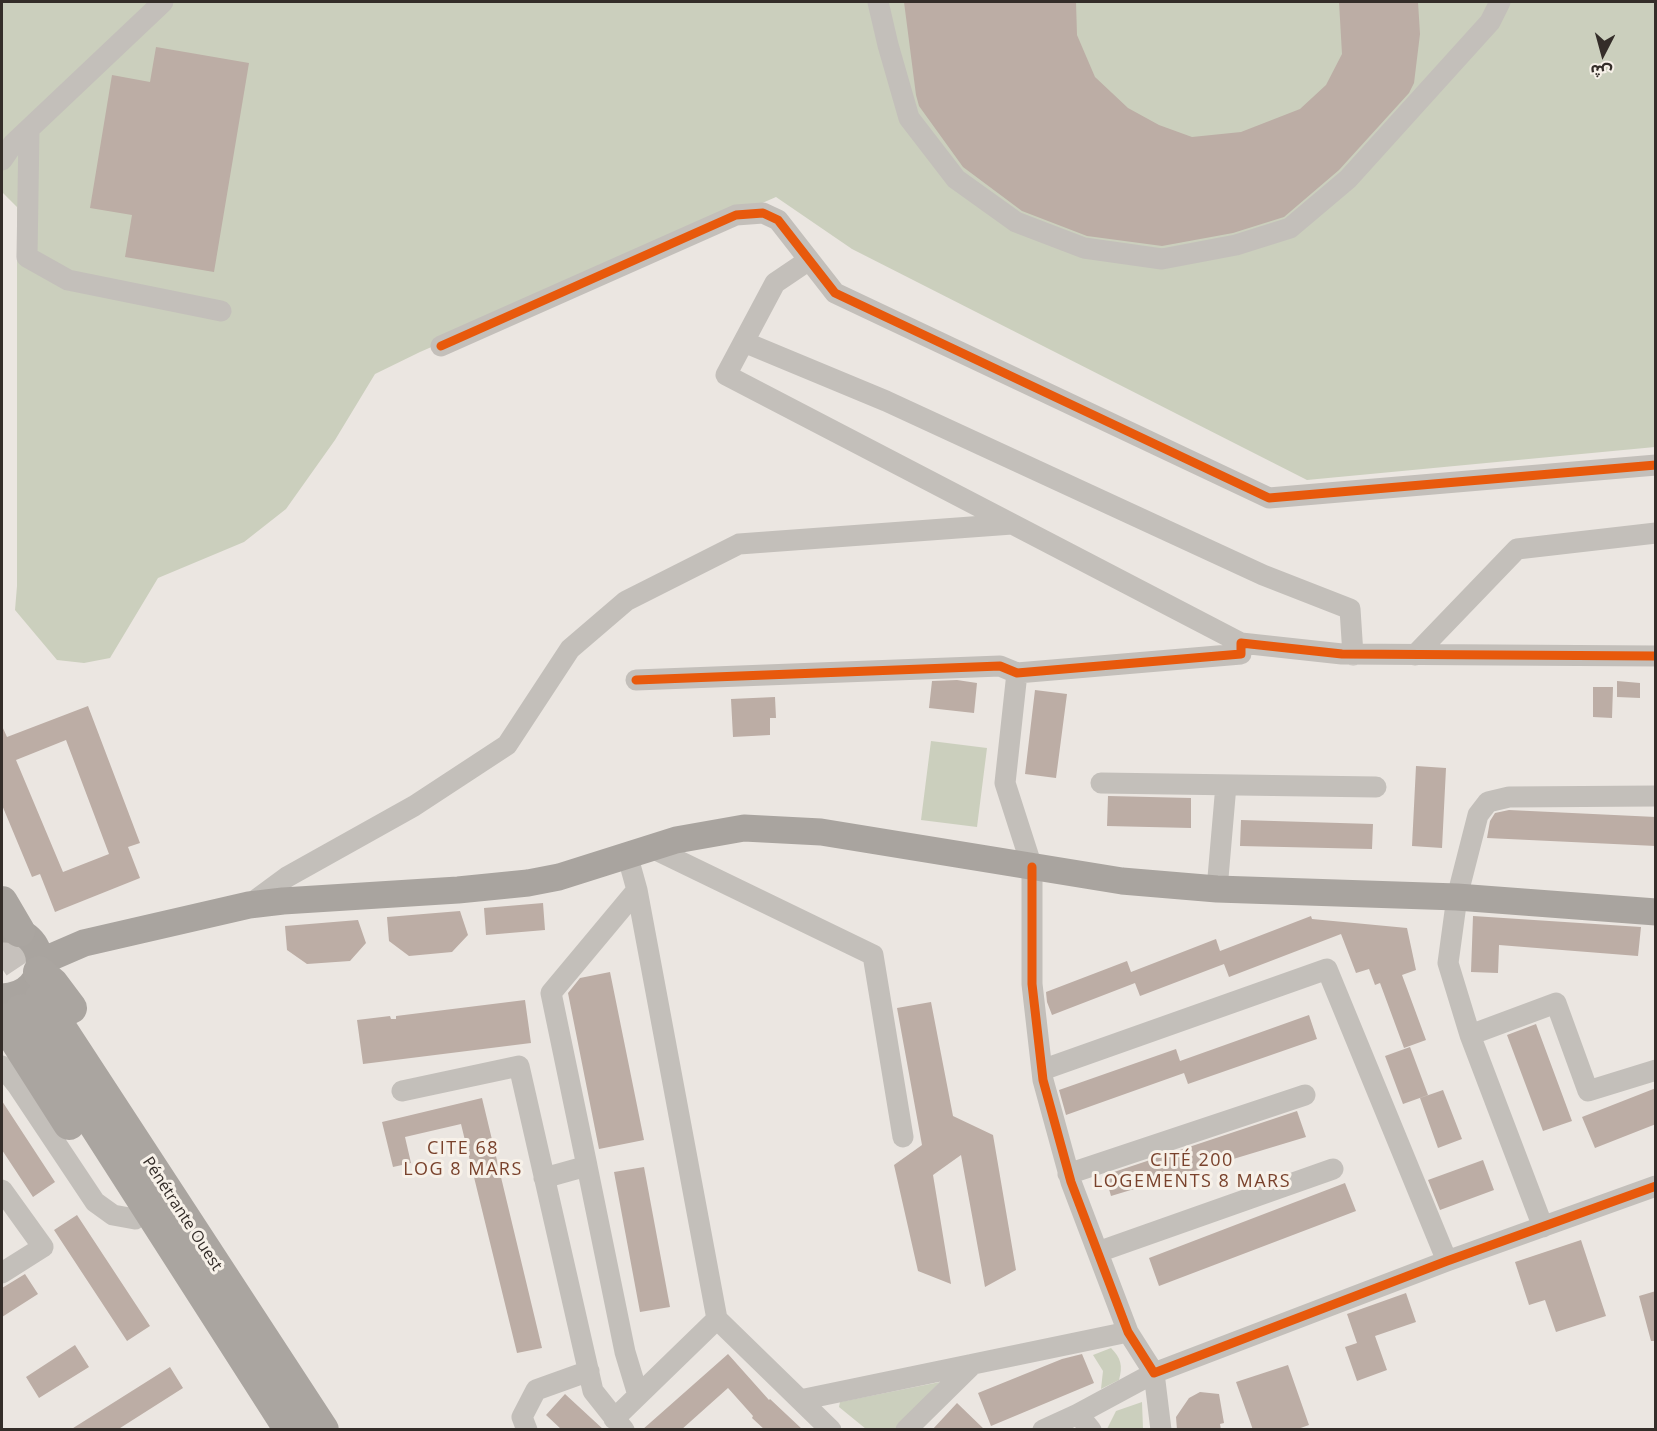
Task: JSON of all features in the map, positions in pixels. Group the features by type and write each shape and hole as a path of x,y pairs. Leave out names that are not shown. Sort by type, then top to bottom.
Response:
{"highway":[{"path":"2,902 16,932"},
{"path":"24,993 40,1080 135,1219 163,1251 204,1271"},
{"name":"Pénétrante Ouest","path":"24,993 204,1271 322,1430"},
{"name":"Pénétrante Ouest","path":"204,1271 290,1430"}],"main road":[{"path":"16,932 55,942 84,943 249,905 528,883 558,877 676,840 744,828 821,832 1122,880 1217,889 1457,897 1656,912"},
{"path":"16,932 38,952 24,993"},
{"path":"24,993 84,943"}],"street":[{"path":"2,160 13,144 163,2"},
{"path":"878,2 909,118 956,178 1016,222 1084,248 1162,260 1236,245 1290,228 1348,179 1490,22 1500,2"},
{"path":"29,130 27,257 68,280 221,311"},
{"path":"441,346 736,215 763,213 778,220 835,293 1269,498 1656,465"},
{"path":"809,260 775,283 726,375 1241,643 1353,655 1656,656"},
{"path":"744,342 886,401 1263,575 1350,609 1353,655"},
{"path":"249,905 287,877 414,806 507,745 570,649 594,628 626,601 739,544 1012,524"},
{"path":"1415,655 1517,549 1656,533"},
{"path":"636,680 1000,666 1017,673 1241,654 1241,643"},
{"path":"1017,673 1005,783 1032,867 1032,984 1042,1070 1068,1174 1128,1332 1154,1373 1161,1430"},
{"path":"1101,783 1376,787"},
{"path":"1217,889 1226,785"},
{"path":"1543,1227 1470,1035 1448,963 1457,897 1478,815 1488,802 1509,797 1656,796"},
{"path":"831,1430 717,1319 637,890 639,851 873,955 903,1137"},
{"path":"637,890 552,993 625,1352 638,1395"},
{"path":"1042,1070 1327,969 1447,1261"},
{"path":"1470,1035 1556,1003 1588,1091 1656,1070"},
{"path":"2,1066 9,1089 95,1202 113,1215 135,1219"},
{"path":"402,1091 519,1066 593,1391 619,1424 638,1395 717,1319"},
{"path":"1068,1174 1305,1095"},
{"path":"544,1178 587,1166"},
{"path":"1098,1252 1333,1170"},
{"path":"1043,1430 1084,1422 1154,1373 1447,1261 1656,1186"},
{"path":"2,1190 43,1247 2,1272"},
{"path":"800,1400 1128,1332"},
{"path":"906,1430 973,1364"},
{"path":"526,1430 522,1417 536,1390 589,1371"}],"green space":[{"path":"2,2 1655,2 1655,447 1307,480 852,249 776,197 420,352 375,374 335,440 286,509 244,542 158,578 110,658 84,663 57,660 15,610 17,586 17,207 2,192"},
{"path":"931,741 987,748 977,827 921,820"},
{"path":"1111,1348 1120,1362 1119,1380 1101,1389 1103,1371 1093,1355"},
{"path":"940,1382 895,1429 866,1429 839,1407 840,1402"},
{"path":"1142,1402 1143,1429 1107,1429 1116,1411"}],"building":[{"path":"904,2 1076,2 1077,35 1095,77 1128,108 1159,125 1192,137 1241,132 1300,109 1326,85 1342,54 1339,2 1418,2 1420,34 1414,83 1409,93 1339,170 1284,217 1233,233 1162,246 1087,236 1022,211 963,167 919,106"},
{"path":"156,47 249,63 214,272 125,257 132,215 90,208 112,75 150,82"},
{"path":"957,680 977,683 974,713 929,708 932,681"},
{"path":"1617,681 1640,683 1640,698 1617,697"},
{"path":"1593,687 1613,687 1612,718 1593,717"},
{"path":"1035,690 1067,694 1056,778 1025,774"},
{"path":"775,697 776,718 770,718 770,735 733,737 731,699"},
{"path":"88,706 140,843 128,847 140,878 55,912 40,874 32,877 2,805 2,726 7,737","holes":["66,740 109,854 63,872 16,760"]},
{"path":"1416,766 1446,768 1442,848 1412,846"},
{"path":"1108,796 1191,798 1191,828 1107,826"},
{"path":"1509,810 1656,817 1656,846 1487,838 1490,821 1495,813"},
{"path":"1241,820 1373,824 1372,849 1240,846"},
{"path":"543,903 545,930 486,935 484,908"},
{"path":"460,911 468,935 452,952 409,956 389,941 387,917"},
{"path":"1311,916 1312,919 1407,928 1416,970 1402,975 1426,1040 1404,1048 1380,983 1375,985 1369,969 1356,973 1341,934 1229,977 1224,964 1140,996 1135,983 1052,1015 1047,1002 1046,992 1127,961 1131,972 1216,939 1220,951"},
{"path":"1473,916 1641,927 1638,956 1499,945 1498,973 1471,972"},
{"path":"358,920 366,943 350,961 307,964 287,950 285,926"},
{"path":"610,972 644,1140 599,1149 568,993 580,978"},
{"path":"525,1000 531,1043 363,1064 357,1020 390,1016 391,1019 396,1019 396,1016"},
{"path":"931,1002 953,1116 993,1135 1016,1270 985,1287 961,1155 933,1175 951,1284 918,1271 894,1165 922,1145 897,1008"},
{"path":"1309,1015 1317,1039 1188,1084 1184,1073 1066,1115 1059,1090 1176,1049 1180,1061"},
{"path":"1536,1024 1572,1121 1543,1131 1507,1035"},
{"path":"1410,1047 1428,1095 1403,1104 1385,1056"},
{"path":"1656,1088 1656,1124 1595,1148 1582,1117"},
{"path":"1443,1090 1462,1139 1438,1148 1420,1098"},
{"path":"482,1098 542,1348 517,1353 461,1124 405,1137 411,1163 393,1167 382,1122"},
{"path":"2,1101 55,1182 33,1197 2,1150"},
{"path":"1297,1111 1306,1137 1111,1196 1105,1175"},
{"path":"1483,1160 1494,1190 1440,1210 1428,1180"},
{"path":"644,1167 670,1307 640,1312 614,1172"},
{"path":"1345,1183 1356,1211 1159,1286 1149,1258"},
{"path":"77,1215 150,1326 127,1341 54,1230"},
{"path":"1581,1240 1606,1316 1556,1332 1545,1300 1529,1305 1515,1262"},
{"path":"25,1274 38,1294 2,1317 2,1288"},
{"path":"1656,1291 1656,1341 1651,1341 1639,1296"},
{"path":"1406,1293 1416,1322 1375,1336 1387,1370 1357,1381 1345,1347 1357,1343 1347,1314"},
{"path":"75,1345 89,1367 39,1398 26,1377"},
{"path":"728,1354 769,1400 803,1430 765,1430 752,1418 753,1416 728,1388 681,1430 642,1430"},
{"path":"1082,1354 1094,1383 991,1426 978,1393 1062,1359"},
{"path":"1288,1365 1309,1425 1295,1430 1253,1430 1236,1382"},
{"path":"170,1367 183,1388 117,1430 70,1430"},
{"path":"1200,1392 1219,1394 1224,1423 1220,1424 1221,1430 1177,1430 1176,1417 1189,1398"},
{"path":"565,1394 604,1430 562,1430 546,1415"},
{"path":"957,1403 985,1430 932,1430"}],"tunnel":[{"path":"2,940 41,998"}],"cycle path":[{"path":"441,346 736,215 763,213 778,220 835,293 1269,498 1656,465"},
{"path":"636,680 1000,666 1017,673 1241,654 1241,643 1342,654 1656,656"},
{"path":"1032,867 1032,984 1043,1080 1071,1182 1128,1332 1154,1373 1447,1261 1656,1186"}],"district":[{"name":"CITE 68 LOG 8 MARS","path":"463,1159"},
{"name":"CITÉ 200 LOGEMENTS 8 MARS","path":"1192,1171"}]}
